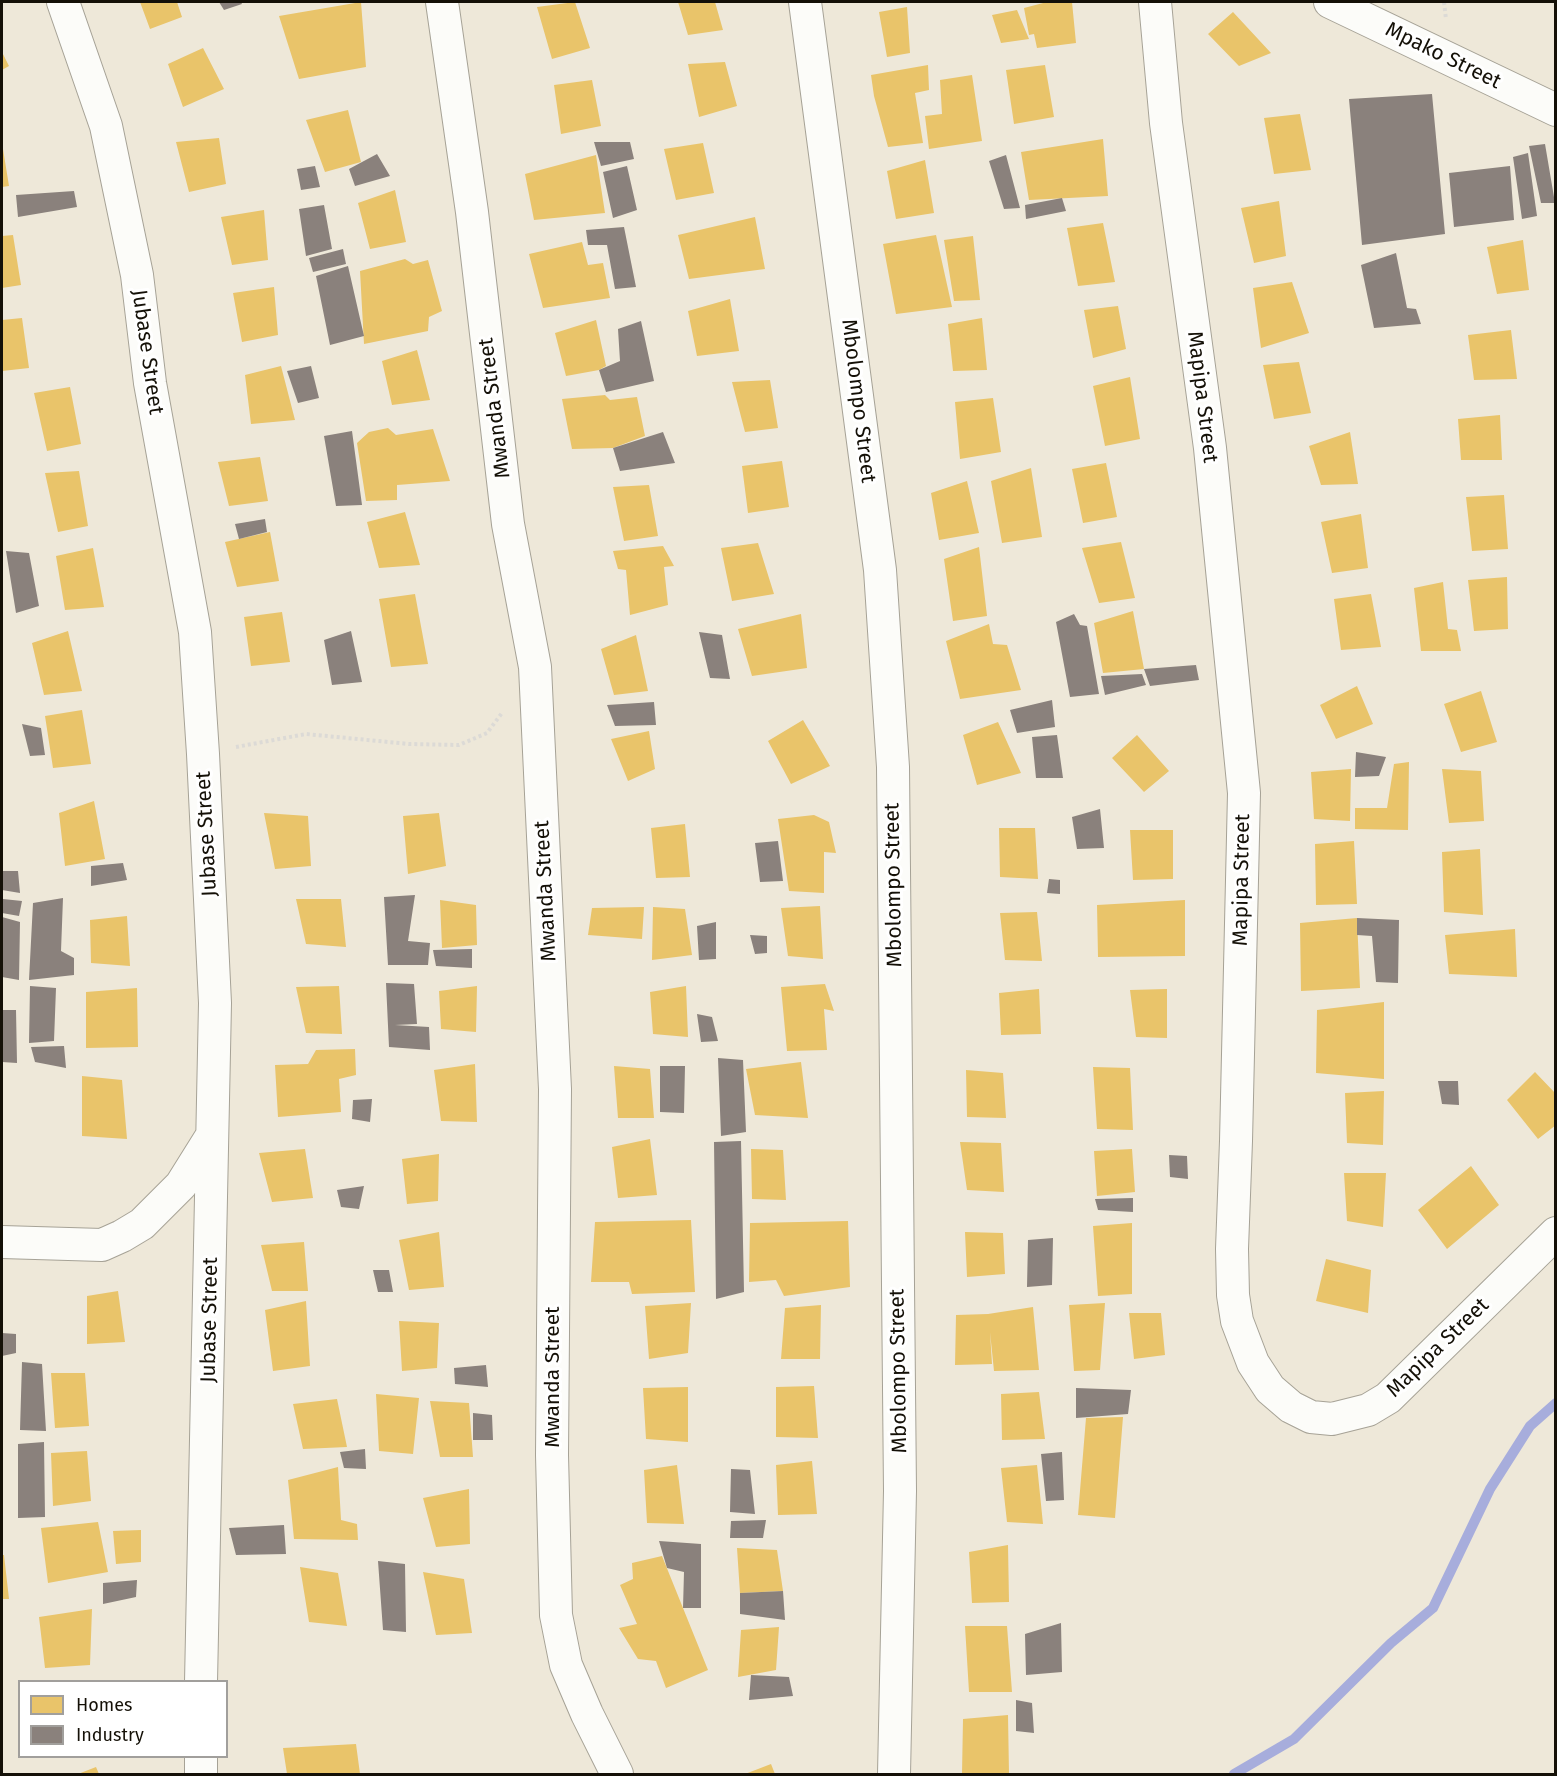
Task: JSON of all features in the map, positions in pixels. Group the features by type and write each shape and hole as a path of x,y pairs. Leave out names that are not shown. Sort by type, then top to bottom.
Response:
{"street":[{"name":"Jubase Street","path":"63,2 106,126 137,275 150,383 195,632 215,1003 201,1680"},
{"name":"Mwanda Street","path":"442,2 472,212 508,524 535,667 555,1089 552,1455 556,1615 566,1665 617,1774"},
{"name":"Mbolompo Street","path":"805,2 880,570 893,767 900,1491 894,1774"},
{"name":"Mapipa Street","path":"1155,2 1166,123 1210,448 1244,793 1232,1249 1233,1295 1237,1321 1253,1363 1270,1389 1291,1407 1311,1417 1332,1419 1368,1410 1388,1398 1556,1233"},
{"name":"Mpako Street","path":"1330,2 1556,110"},
{"path":"2,1242 102,1245 122,1236 142,1224 181,1185 211,1137"},
{"path":"201,1758 201,1774"}],"path":[{"path":"203,754 306,734 410,744 459,745 487,733 504,711"}],"building: Homes":[{"path":"140,2 177,2 182,17 150,29"},
{"path":"361,2 366,67 299,79 279,16"},
{"path":"575,2 590,48 552,59 537,7"},
{"path":"678,2 715,2 723,30 688,35"},
{"path":"1047,2 1072,2 1076,43 1037,48 1034,34 1029,35 1024,8"},
{"path":"907,7 910,53 887,57 879,12"},
{"path":"1017,10 1029,39 1001,43 992,15"},
{"path":"1233,12 1271,53 1239,66 1208,34"},
{"path":"203,48 224,89 183,107 168,64"},
{"path":"2,52 9,66 2,70"},
{"path":"725,62 737,106 699,117 688,64"},
{"path":"928,65 929,90 915,93 923,143 888,147 874,96 871,75"},
{"path":"1045,65 1054,117 1014,124 1006,70"},
{"path":"972,75 982,141 929,149 925,116 942,114 940,80"},
{"path":"592,80 601,126 561,134 554,85"},
{"path":"348,110 361,162 325,172 306,120"},
{"path":"1300,114 1311,170 1274,174 1264,118"},
{"path":"219,138 226,184 189,192 176,142"},
{"path":"1103,139 1108,196 1029,200 1021,152"},
{"path":"703,143 714,193 676,200 664,149"},
{"path":"2,150 9,186 2,187"},
{"path":"596,155 605,213 534,220 525,174"},
{"path":"925,160 934,213 896,219 887,171"},
{"path":"395,190 406,242 370,249 358,203"},
{"path":"1279,201 1286,256 1254,263 1241,208"},
{"path":"264,210 268,260 232,265 221,217"},
{"path":"755,217 765,269 689,279 678,235"},
{"path":"1103,223 1115,282 1078,286 1067,228"},
{"path":"13,235 21,285 2,288 2,236"},
{"path":"936,235 952,307 896,314 883,244"},
{"path":"973,236 980,300 954,301 944,240"},
{"path":"1523,240 1529,290 1497,294 1487,247"},
{"path":"582,242 588,265 603,263 610,298 543,308 529,254"},
{"path":"405,259 413,264 428,260 442,311 429,317 428,331 364,344 360,271"},
{"path":"1292,282 1309,333 1261,348 1253,288"},
{"path":"274,287 278,335 242,342 233,293"},
{"path":"730,299 739,351 697,356 688,311"},
{"path":"1118,306 1126,349 1093,358 1084,310"},
{"path":"22,318 29,368 2,371 2,320"},
{"path":"982,318 987,370 953,371 948,324"},
{"path":"596,320 606,366 599,370 566,376 555,333"},
{"path":"1511,330 1517,379 1474,380 1468,335"},
{"path":"417,350 430,400 392,405 382,361"},
{"path":"1299,362 1311,413 1274,419 1263,365"},
{"path":"281,366 295,420 251,424 245,375"},
{"path":"1130,377 1140,439 1105,446 1093,386"},
{"path":"770,380 778,428 745,432 732,382"},
{"path":"70,387 81,444 47,451 34,393"},
{"path":"605,395 610,400 637,397 645,436 613,448 572,449 562,399"},
{"path":"993,398 1001,452 960,459 955,402"},
{"path":"1500,415 1502,460 1461,460 1458,419"},
{"path":"388,428 396,435 433,429 450,481 397,485 397,500 366,501 357,443 369,432"},
{"path":"1350,432 1358,484 1321,485 1309,446"},
{"path":"260,457 268,501 229,506 218,462"},
{"path":"782,461 789,507 748,513 742,466"},
{"path":"1106,463 1117,517 1083,523 1072,469"},
{"path":"1031,468 1042,537 1002,543 991,481"},
{"path":"79,471 88,526 58,532 45,473"},
{"path":"967,481 979,533 939,540 931,493"},
{"path":"649,485 658,536 624,541 613,487"},
{"path":"1504,495 1508,549 1472,551 1466,497"},
{"path":"405,512 420,565 379,568 367,522"},
{"path":"1361,514 1368,568 1332,573 1321,522"},
{"path":"270,532 279,581 237,587 225,542"},
{"path":"1121,542 1135,598 1099,603 1082,548"},
{"path":"758,543 774,594 732,601 721,548"},
{"path":"663,546 674,566 664,567 668,605 630,615 626,570 618,569 613,551"},
{"path":"979,547 987,616 953,621 944,559"},
{"path":"93,548 104,607 65,610 56,556"},
{"path":"1507,577 1508,629 1474,631 1468,580"},
{"path":"1443,582 1448,629 1457,630 1461,651 1421,651 1414,588"},
{"path":"415,594 428,664 391,667 379,599"},
{"path":"1371,594 1381,647 1341,650 1334,599"},
{"path":"1133,611 1144,669 1103,673 1094,623"},
{"path":"282,612 290,662 251,666 244,617"},
{"path":"801,614 807,668 752,676 738,629"},
{"path":"989,624 993,644 1007,645 1021,690 960,699 946,641"},
{"path":"68,631 82,691 44,695 32,643"},
{"path":"636,635 648,691 614,695 601,649"},
{"path":"1357,686 1373,724 1336,739 1320,705"},
{"path":"1481,691 1497,742 1461,752 1444,704"},
{"path":"82,710 91,764 53,768 45,716"},
{"path":"803,720 830,766 791,784 768,741"},
{"path":"998,722 1021,773 977,785 963,735"},
{"path":"649,731 655,769 628,781 611,739"},
{"path":"1137,735 1169,771 1144,792 1112,758"},
{"path":"1409,762 1408,830 1355,829 1355,808 1387,808 1394,764"},
{"path":"1351,769 1350,821 1314,819 1311,772"},
{"path":"1442,769 1481,771 1484,821 1449,823"},
{"path":"94,801 105,859 65,866 59,813"},
{"path":"264,813 308,816 311,866 275,869"},
{"path":"439,813 446,866 408,874 403,816"},
{"path":"814,815 829,822 836,853 824,852 824,893 789,891 778,819"},
{"path":"685,824 690,877 656,878 651,828"},
{"path":"999,828 1035,828 1038,879 1000,877"},
{"path":"1130,830 1173,830 1173,879 1133,880"},
{"path":"1354,841 1357,904 1316,905 1315,844"},
{"path":"1480,849 1483,915 1444,912 1442,852"},
{"path":"296,899 341,899 346,947 306,944"},
{"path":"440,900 476,905 477,945 442,948"},
{"path":"1185,900 1185,956 1098,957 1097,905"},
{"path":"820,906 823,959 788,956 781,908"},
{"path":"644,907 642,939 588,935 592,908"},
{"path":"653,907 685,909 692,955 652,960"},
{"path":"1037,912 1042,961 1005,960 1000,913"},
{"path":"127,916 130,966 91,963 90,920"},
{"path":"1357,918 1360,988 1301,991 1300,923"},
{"path":"1515,929 1517,977 1449,974 1445,935"},
{"path":"825,984 834,1011 824,1009 827,1050 787,1051 781,987"},
{"path":"339,986 342,1034 306,1033 296,987"},
{"path":"477,986 476,1032 441,1029 439,991"},
{"path":"686,986 688,1037 653,1034 650,992"},
{"path":"137,988 138,1047 86,1048 86,992"},
{"path":"1039,989 1041,1034 1001,1035 999,993"},
{"path":"1167,989 1167,1038 1136,1037 1130,990"},
{"path":"1384,1002 1384,1079 1316,1073 1317,1010"},
{"path":"355,1049 356,1075 339,1079 341,1112 278,1117 275,1065 308,1064 316,1050"},
{"path":"801,1062 808,1118 755,1115 746,1069"},
{"path":"475,1064 477,1122 441,1121 434,1070"},
{"path":"614,1066 650,1069 654,1118 618,1118"},
{"path":"1093,1067 1130,1068 1133,1130 1097,1129"},
{"path":"966,1070 1003,1073 1006,1118 967,1117"},
{"path":"1535,1072 1556,1094 1556,1125 1538,1139 1507,1100"},
{"path":"82,1076 122,1080 127,1139 82,1136"},
{"path":"1384,1091 1383,1145 1347,1143 1345,1093"},
{"path":"650,1139 657,1195 618,1198 612,1147"},
{"path":"960,1142 1001,1143 1004,1192 967,1190"},
{"path":"305,1149 313,1198 272,1202 259,1153"},
{"path":"751,1149 783,1150 786,1200 752,1199"},
{"path":"1132,1149 1135,1192 1097,1196 1094,1151"},
{"path":"439,1154 438,1201 407,1204 402,1159"},
{"path":"1471,1166 1499,1205 1447,1249 1418,1210"},
{"path":"1344,1173 1386,1173 1383,1227 1347,1221"},
{"path":"691,1220 695,1292 632,1294 629,1282 591,1282 595,1222"},
{"path":"848,1221 850,1287 784,1296 776,1280 749,1282 750,1223"},
{"path":"1132,1223 1132,1294 1098,1296 1093,1226"},
{"path":"439,1232 444,1287 409,1290 399,1240"},
{"path":"965,1232 1003,1233 1005,1274 967,1277"},
{"path":"304,1242 308,1291 272,1291 261,1245"},
{"path":"1326,1259 1371,1270 1368,1313 1316,1301"},
{"path":"118,1291 125,1342 87,1344 87,1296"},
{"path":"306,1301 310,1366 273,1371 265,1310"},
{"path":"691,1303 688,1353 649,1359 645,1306"},
{"path":"1105,1303 1100,1370 1074,1371 1069,1305"},
{"path":"821,1305 820,1359 781,1359 785,1308"},
{"path":"1033,1307 1039,1370 994,1371 990,1332 992,1364 955,1365 956,1315 988,1314"},
{"path":"1129,1313 1161,1313 1165,1355 1134,1359"},
{"path":"399,1321 439,1323 437,1368 402,1371"},
{"path":"51,1373 85,1373 89,1426 55,1428"},
{"path":"814,1386 818,1438 776,1437 776,1387"},
{"path":"688,1387 688,1442 646,1439 643,1388"},
{"path":"1039,1392 1045,1439 1002,1440 1001,1394"},
{"path":"376,1394 419,1398 413,1454 379,1451"},
{"path":"337,1399 347,1447 303,1449 293,1404"},
{"path":"430,1401 469,1403 473,1457 440,1457"},
{"path":"1123,1417 1115,1518 1078,1515 1086,1418"},
{"path":"87,1451 91,1501 53,1506 51,1453"},
{"path":"812,1461 817,1514 778,1515 776,1465"},
{"path":"677,1465 684,1524 647,1523 644,1470"},
{"path":"1037,1465 1043,1524 1007,1522 1001,1468"},
{"path":"338,1467 341,1520 357,1524 358,1540 294,1539 288,1480"},
{"path":"469,1489 470,1544 436,1547 423,1498"},
{"path":"98,1522 108,1572 48,1583 41,1528"},
{"path":"141,1530 141,1562 116,1564 113,1531"},
{"path":"1008,1545 1009,1602 972,1603 969,1552"},
{"path":"737,1548 777,1550 783,1591 740,1593"},
{"path":"2,1555 4,1555 9,1599 2,1599"},
{"path":"662,1556 708,1670 666,1688 656,1661 638,1659 619,1628 637,1624 620,1585 633,1579 632,1563"},
{"path":"300,1567 338,1573 347,1626 309,1622"},
{"path":"423,1572 464,1579 472,1633 436,1635"},
{"path":"92,1609 90,1665 45,1668 39,1617"},
{"path":"965,1626 1007,1626 1012,1692 969,1692"},
{"path":"779,1627 776,1670 738,1677 741,1630"},
{"path":"1008,1715 1009,1774 962,1774 963,1719"},
{"path":"356,1744 360,1774 287,1774 283,1748"},
{"path":"771,1764 775,1774 745,1774"},
{"path":"96,1767 99,1774 78,1774"}],"building: Industry":[{"path":"219,2 241,2 242,4 224,10"},
{"path":"1432,94 1445,234 1362,245 1349,99"},
{"path":"594,142 630,142 634,159 601,166"},
{"path":"1545,144 1555,203 1541,203 1529,146"},
{"path":"1528,153 1537,216 1522,219 1513,157"},
{"path":"377,154 390,176 355,186 349,169"},
{"path":"1006,155 1020,208 1004,209 989,161"},
{"path":"315,166 320,187 301,190 297,169"},
{"path":"627,166 637,210 613,218 603,172"},
{"path":"1510,166 1514,220 1454,227 1449,173"},
{"path":"74,191 77,207 18,217 16,195"},
{"path":"1062,198 1066,211 1026,219 1025,205"},
{"path":"324,205 332,249 306,256 299,209"},
{"path":"624,227 636,287 615,289 607,245 588,245 586,230"},
{"path":"343,249 346,264 313,272 309,258"},
{"path":"1396,253 1407,308 1416,309 1421,324 1374,328 1361,265"},
{"path":"348,266 364,336 330,345 316,276"},
{"path":"641,321 654,381 606,392 599,370 620,361 618,329"},
{"path":"311,366 319,398 298,403 287,371"},
{"path":"352,431 362,505 336,506 324,436"},
{"path":"663,432 675,463 620,471 613,448"},
{"path":"265,519 267,532 239,539 235,524"},
{"path":"6,551 29,553 39,606 16,613"},
{"path":"1074,614 1080,625 1087,626 1099,694 1070,697 1056,622"},
{"path":"351,631 362,682 332,685 324,640"},
{"path":"699,632 722,635 730,679 710,678"},
{"path":"1196,665 1199,680 1150,686 1144,669"},
{"path":"1142,674 1146,685 1105,695 1101,676"},
{"path":"1052,700 1055,727 1017,733 1010,710"},
{"path":"654,702 656,725 615,726 607,705"},
{"path":"22,724 41,728 45,755 30,756"},
{"path":"1057,735 1063,778 1036,778 1032,737"},
{"path":"1356,752 1386,757 1379,776 1355,777"},
{"path":"1100,809 1104,848 1077,849 1072,817"},
{"path":"778,841 783,881 760,882 755,843"},
{"path":"123,863 127,880 91,886 91,866"},
{"path":"2,871 18,871 20,893 2,890"},
{"path":"1049,879 1060,880 1060,894 1047,893"},
{"path":"415,895 408,941 430,943 428,965 388,965 384,897"},
{"path":"63,898 61,951 74,958 74,975 29,980 33,903"},
{"path":"3,899 22,901 19,916 2,913"},
{"path":"2,917 20,922 19,980 2,977"},
{"path":"1357,918 1399,920 1398,983 1376,982 1372,936 1357,935"},
{"path":"716,922 716,959 699,960 697,926"},
{"path":"750,935 767,936 767,953 755,954"},
{"path":"472,949 472,968 436,966 433,950"},
{"path":"386,983 414,984 417,1024 395,1025 429,1027 430,1050 389,1047"},
{"path":"30,986 56,988 54,1041 29,1043"},
{"path":"2,1010 16,1010 17,1063 2,1062"},
{"path":"697,1014 712,1017 718,1041 701,1042"},
{"path":"64,1046 66,1068 35,1062 31,1047"},
{"path":"718,1058 743,1060 746,1132 721,1136"},
{"path":"660,1066 685,1066 684,1113 660,1112"},
{"path":"1438,1081 1458,1081 1459,1105 1442,1104"},
{"path":"372,1099 370,1122 352,1119 353,1100"},
{"path":"741,1141 744,1292 716,1299 714,1142"},
{"path":"1169,1155 1187,1156 1188,1179 1170,1177"},
{"path":"364,1186 359,1209 341,1207 337,1190"},
{"path":"1133,1198 1133,1212 1098,1210 1095,1199"},
{"path":"1053,1238 1052,1285 1027,1287 1028,1240"},
{"path":"373,1270 389,1270 393,1292 378,1292"},
{"path":"2,1333 16,1334 16,1353 2,1356"},
{"path":"22,1362 42,1364 46,1431 20,1430"},
{"path":"486,1365 488,1387 455,1384 454,1368"},
{"path":"1076,1388 1131,1390 1128,1414 1076,1418"},
{"path":"473,1413 492,1415 493,1440 473,1440"},
{"path":"44,1442 45,1517 18,1518 18,1444"},
{"path":"365,1449 366,1469 344,1468 340,1452"},
{"path":"1062,1452 1064,1500 1046,1501 1041,1454"},
{"path":"731,1469 750,1470 755,1514 730,1512"},
{"path":"766,1520 763,1538 730,1538 731,1521"},
{"path":"284,1525 286,1554 236,1555 229,1528"},
{"path":"659,1541 701,1544 701,1608 683,1608 684,1572 667,1568"},
{"path":"378,1561 405,1564 406,1632 383,1630"},
{"path":"137,1580 136,1597 103,1604 103,1583"},
{"path":"783,1591 785,1620 740,1614 740,1593"},
{"path":"1061,1623 1062,1672 1026,1675 1025,1634"},
{"path":"751,1675 789,1677 793,1696 749,1700"},
{"path":"1016,1700 1032,1703 1034,1733 1016,1731"}],"waterway":[{"path":"1234,1774 1294,1739 1391,1643 1433,1608 1490,1489 1530,1426 1556,1403"}]}
